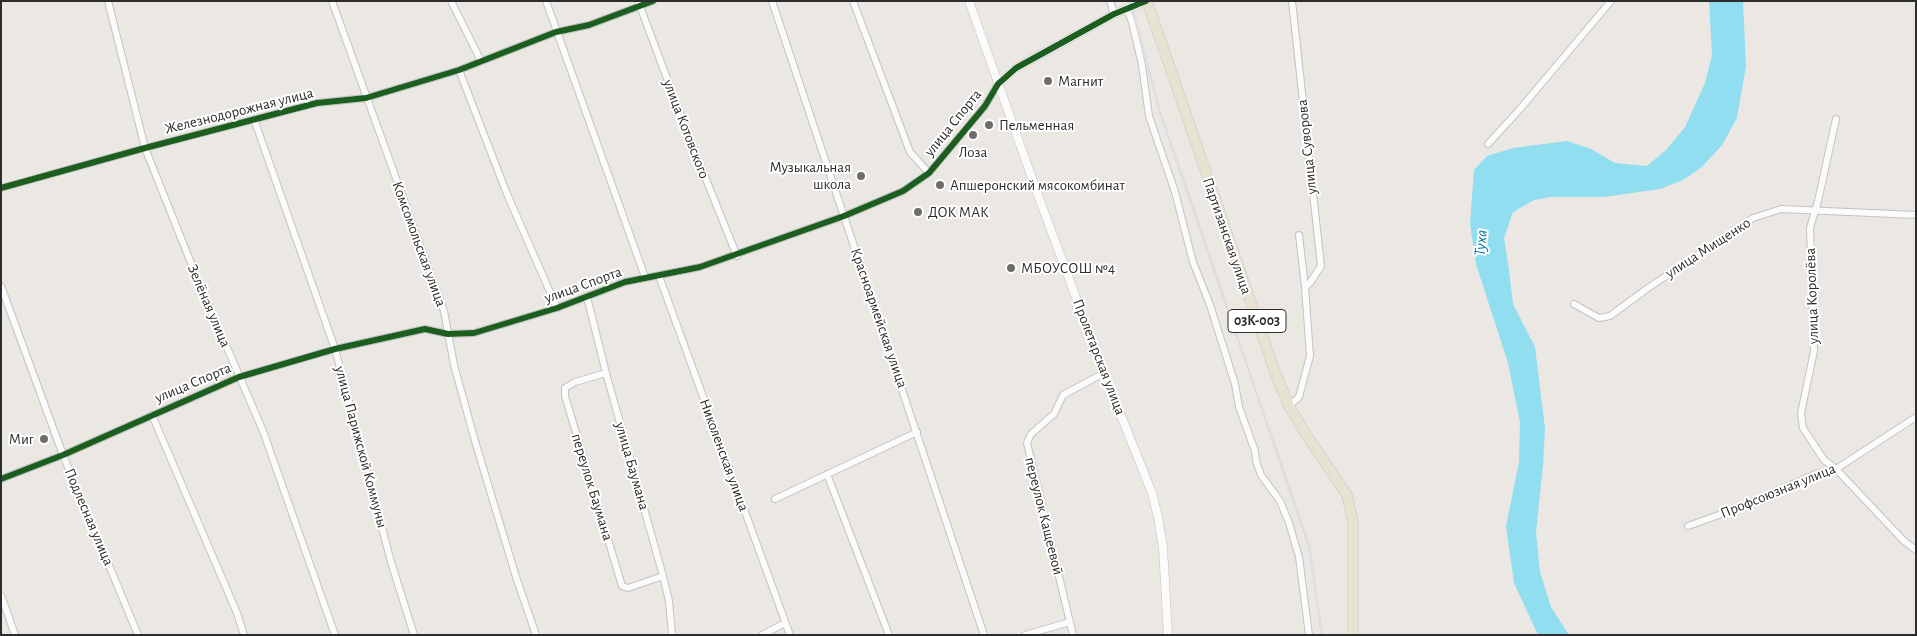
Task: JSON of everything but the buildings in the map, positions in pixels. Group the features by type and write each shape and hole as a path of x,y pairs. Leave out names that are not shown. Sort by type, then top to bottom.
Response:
{"main road":[{"name":"Партизанская улица","path":"1146,1 1242,280 1289,406 1347,495 1353,522 1352,635"}],"street":[{"name":"Зелёная улица","path":"108,1 145,148 196,278 263,431 335,635"},
{"name":"Комсомольская улица","path":"332,1 444,311 475,441 516,577 536,635"},
{"path":"451,1 481,61"},
{"path":"546,1 645,277"},
{"name":"Железнодорожная улица","path":"1,188 317,103 366,98 459,70 556,32 589,25 638,4 652,1"},
{"name":"Красноармейская улица","path":"772,1 984,635"},
{"path":"854,1 910,152 929,172"},
{"name":"Пролетарская улица","path":"969,1 1104,374 1143,470 1158,517 1163,548 1168,635"},
{"path":"1110,1 1114,14"},
{"name":"улица Спорта","path":"1,479 63,455 239,377 335,349 425,329 448,334 474,333 557,308 625,282 700,267 737,256 844,216 904,191 929,172 985,106 998,84 1016,68 1114,14 1146,1"},
{"name":"улица Суворова","path":"1292,1 1321,266 1310,284 1305,287"},
{"path":"1488,144 1611,1"},
{"name":"улица Котовского","path":"638,4 737,256"},
{"path":"1127,9 1142,65 1149,116 1175,192 1193,262 1210,306 1235,384 1240,407 1261,475 1280,500 1289,523 1300,565 1309,635"},
{"path":"459,70 507,194 557,308"},
{"name":"улица Парижской Коммуны","path":"254,119 335,349 392,562 414,635"},
{"name":"улица Королёва","path":"1836,119 1810,228 1814,351 1801,413 1803,428 1809,440 1824,460 1836,469 1904,541 1916,550"},
{"name":"улица Мищенко","path":"1574,304 1599,318 1610,316 1648,288 1753,218 1781,209 1916,215"},
{"path":"1289,406 1299,397 1310,356 1299,235"},
{"name":"Николенская улица","path":"659,276 790,635"},
{"name":"Подлесная улица","path":"1,286 63,455 138,635"},
{"name":"улица Баумана","path":"586,297 670,601 672,635"},
{"name":"переулок Баумана","path":"606,373 575,382 565,388 564,396 622,586 628,588 663,576"},
{"name":"переулок Кащеевой","path":"1073,635 1026,443 1031,434 1054,414 1063,395 1104,374"},
{"path":"152,414 237,613 244,635"},
{"name":"Профсоюзная улица","path":"1688,526 1738,508 1816,474 1836,469 1916,418"},
{"path":"775,499 917,432"},
{"path":"827,474 889,635"},
{"path":"1,594 15,635"},
{"path":"1025,635 1070,622"},
{"path":"762,635 785,623"}],"water":[{"name":"Туха","path":"1709,1 1743,1 1746,66 1737,118 1722,145 1702,167 1683,180 1660,189 1604,197 1551,197 1534,200 1513,212 1504,238 1513,304 1535,347 1545,428 1536,532 1540,572 1551,607 1569,635 1538,635 1514,583 1506,526 1519,462 1520,422 1508,363 1476,264 1470,224 1474,170 1487,156 1513,148 1567,141 1591,149 1615,163 1647,166 1666,150 1685,127 1705,83 1712,55"}],"railway":[{"path":"1130,1 1160,112 1309,546 1322,635"}],"cycle path":[{"path":"1,188 317,103 366,98 459,70 556,32 589,25 653,1"},
{"path":"1,479 63,455 239,377 335,349 425,329 448,334 474,333 557,308 625,282 700,267 844,216 903,191 929,173 985,106 998,84 1016,68 1114,14 1146,1"}],"place":[{"name":"Магнит","path":"1048,81"},
{"name":"Пельменная","path":"989,125"},
{"name":"Лоза","path":"973,135"},
{"name":"Музыкальная школа","path":"861,176"},
{"name":"Апшеронский мясокомбинат","path":"940,185"},
{"name":"ДОК МАК","path":"918,212"},
{"name":"МБОУСОШ №4","path":"1011,268"},
{"name":"Миг","path":"44,439"}]}
